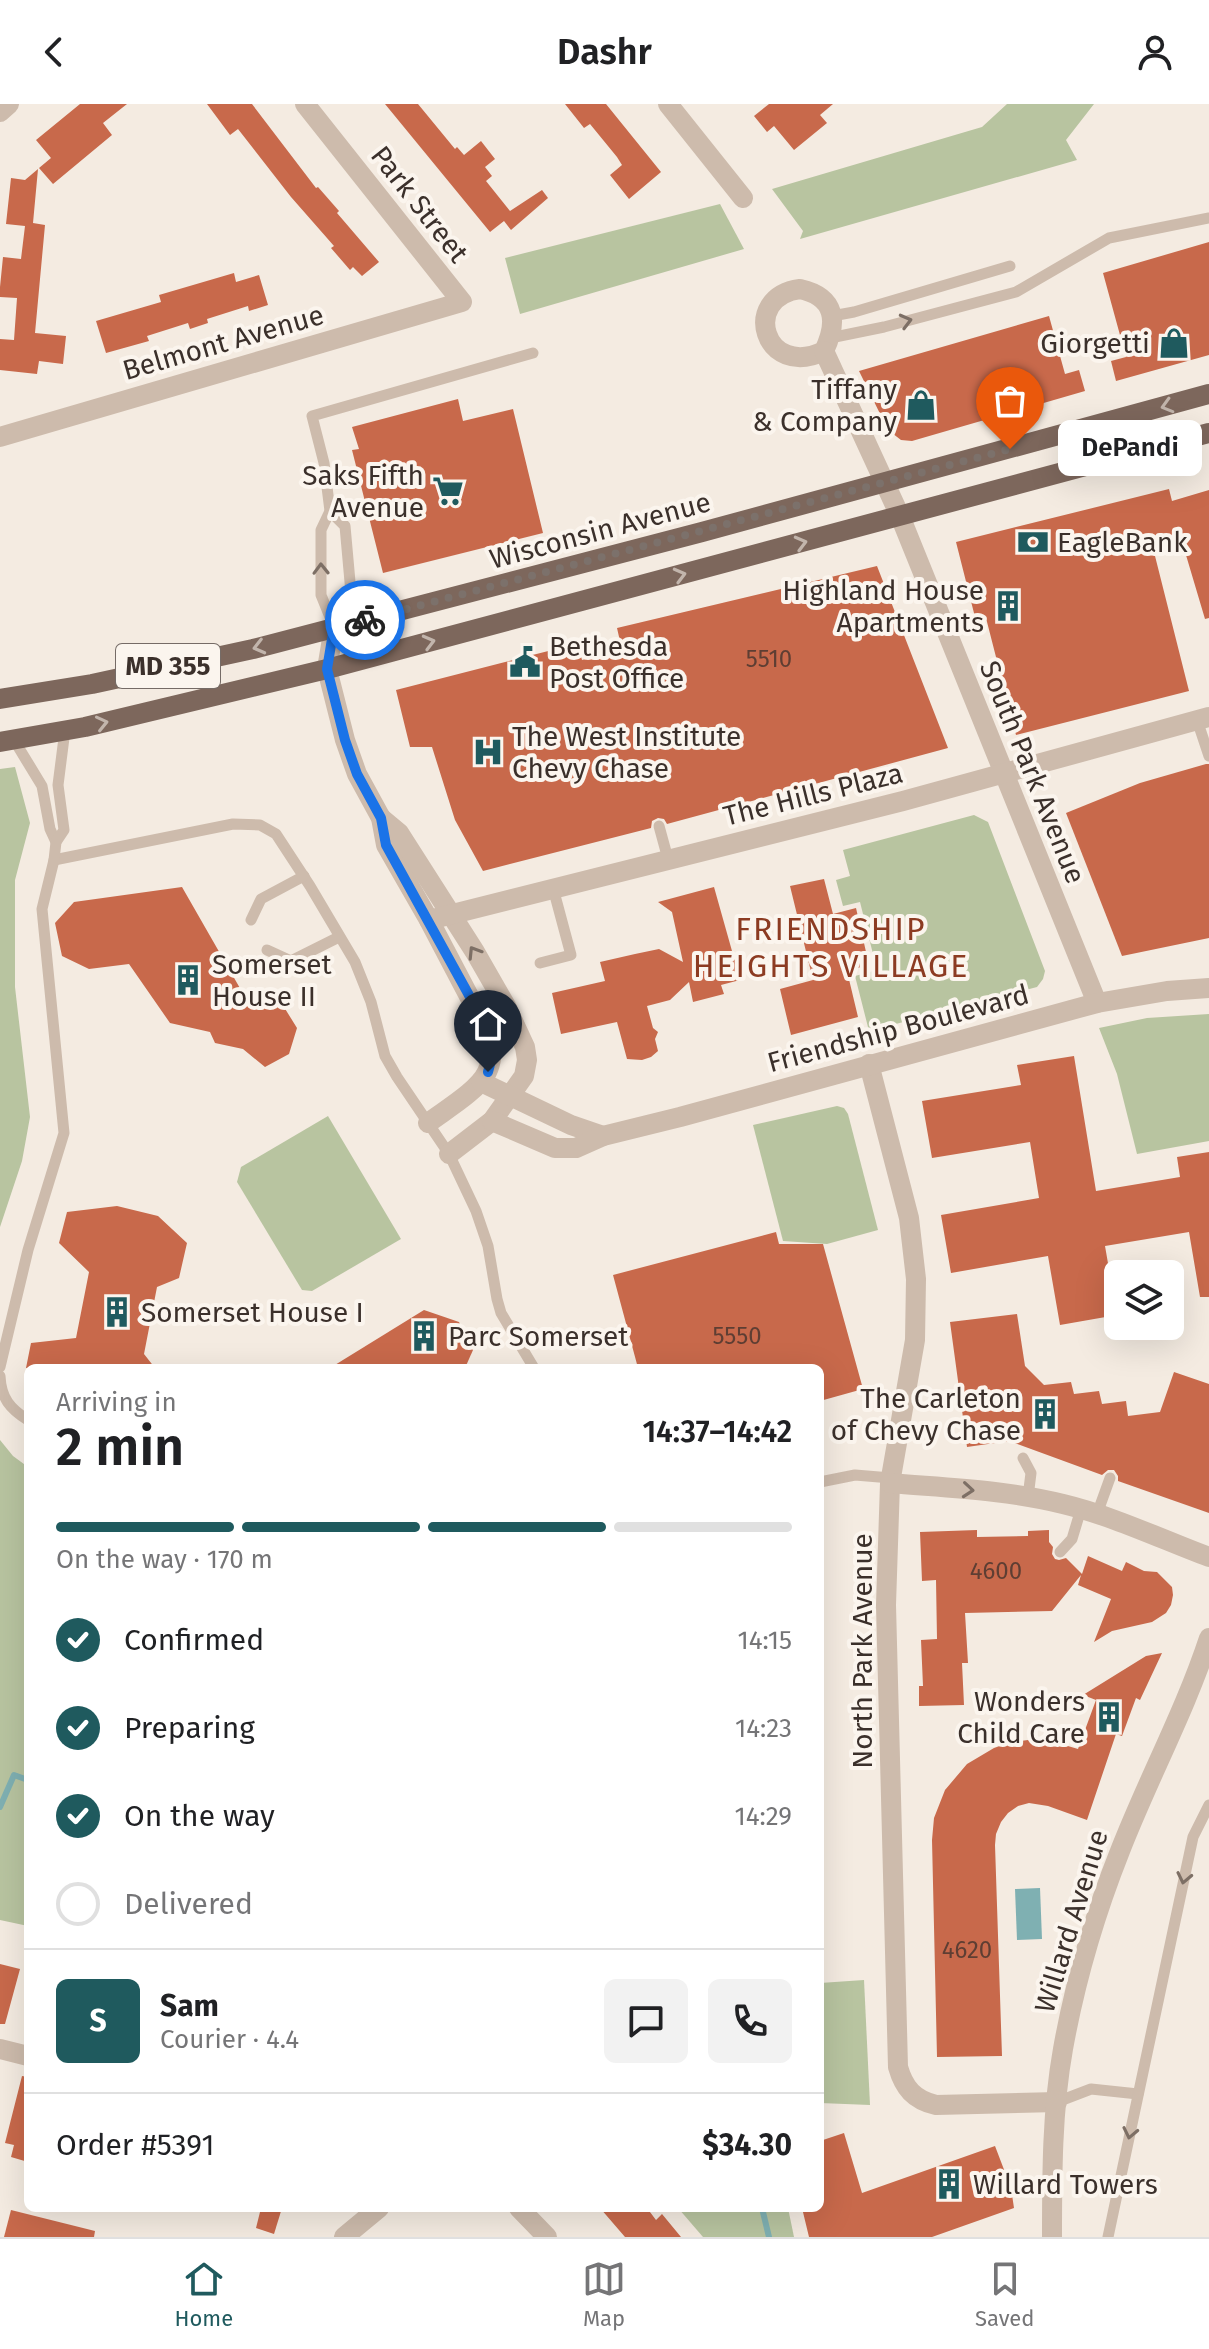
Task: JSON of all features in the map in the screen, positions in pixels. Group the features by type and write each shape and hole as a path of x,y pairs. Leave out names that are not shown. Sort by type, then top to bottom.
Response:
{"main road":[{"name":"Wisconsin Avenue","path":"0,699 92,684 253,649 1209,394"},
{"name":"MD 355","path":"7,741 327,669 1209,433"}],"street":[{"path":"0,112 9,104"},
{"name":"Park Street","path":"305,104 462,302"},
{"path":"668,104 743,198"},
{"path":"789,290 812,291 821,297 832,316 833,327 827,344 804,358 781,353 767,336 766,313 779,295 789,290"},
{"name":"Belmont Avenue","path":"0,437 462,302"},
{"name":"South Park Avenue","path":"827,344 1097,1003"},
{"path":"334,627 327,669 357,774 381,818 386,845 492,1040 492,1057 481,1082 428,1123"},
{"name":"The Hills Plaza","path":"429,920 1004,774 1203,718"},
{"path":"381,818 399,833 491,979 525,1047 527,1069 510,1096 492,1121 449,1154"},
{"name":"Friendship Boulevard","path":"492,1121 555,1148 576,1148 603,1136 1097,1003 1167,991 1209,988"},
{"name":"North Park Avenue","path":"869,1064 909,1218 916,1279 915,1340 890,1480 886,1605 898,2067 908,2091 925,2103 1057,2102"},
{"path":"481,1082 571,1125 603,1136"},
{"path":"890,1480 1028,1497 1089,1511 1209,1557"},
{"name":"Willard Avenue","path":"1052,2237 1057,2102 1067,2026 1100,1905 1120,1850 1181,1711 1209,1638"},
{"path":"0,2049 24,2055"},
{"path":"344,2237 374,2212"},
{"path":"523,2212 547,2237"}],"lane":[{"path":"827,344 1016,292 1109,238 1209,218"},
{"path":"832,316 1010,266"},
{"path":"334,627 321,595 321,530 330,511 324,463 312,416 533,353"},
{"path":"330,511 345,526 351,593 334,627"},
{"path":"1203,718 1209,756"},
{"path":"0,1367 28,1250 64,1133 42,909 56,842 64,830 58,785 65,730"},
{"path":"7,741 42,786 50,829 56,842"},
{"path":"54,860 233,824 260,825 276,834 355,962 371,1002 385,1056 449,1154 476,1211 488,1246 501,1313 529,1364"},
{"path":"659,826 668,859"},
{"path":"251,920 261,899 304,876"},
{"path":"540,963 571,955 553,888"},
{"path":"267,950 291,961 339,937"},
{"path":"0,1376 4,1398 24,1417"},
{"path":"1023,1458 1031,1473 1028,1497"},
{"path":"824,1481 855,1475 890,1480"},
{"path":"1060,1552 1072,1539 1110,1478"},
{"path":"1108,2237 1193,1837 1209,1805"},
{"path":"1057,2102 1091,2089 1138,2094"}],"green space":[{"path":"1007,104 1094,104 1066,140 1077,160 800,239 803,231 772,189 982,127"},
{"path":"720,204 744,249 520,314 505,258"},
{"path":"15,767 30,823 15,880 15,987 30,1117 22,1161 0,1227 0,769"},
{"path":"974,815 988,822 1045,971 1043,979 1037,987 869,1031 855,976 877,970 860,902 843,906 836,880 850,876 843,850"},
{"path":"1209,1014 1209,1141 1137,1154 1117,1074 1099,1028 1147,1018"},
{"path":"837,1106 844,1108 848,1114 878,1230 827,1244 783,1241 753,1125"},
{"path":"328,1116 401,1239 312,1291 302,1290 237,1182 241,1167"},
{"path":"0,1440 24,1464 24,1925 0,1920"},
{"path":"864,1980 870,2105 824,2103 824,1983"},
{"path":"681,2212 789,2212 794,2237 703,2237"}],"water":[{"path":"1040,1888 1042,1939 1017,1940 1015,1889"}],"building":[{"path":"80,104 127,104 103,123 112,135 53,184 39,168 51,158 36,140"},
{"path":"207,104 252,104 316,188 339,211 337,213 379,262 362,276 353,267 350,270 238,129 230,135"},
{"path":"385,104 418,104 455,149 457,147 464,155 481,141 495,159 485,167 492,176 486,181 510,211 542,190 548,198 511,230 504,221 490,232"},
{"path":"565,104 606,104 661,172 629,199 610,175 622,165 617,157 590,124 584,128"},
{"path":"769,104 833,104 820,115 827,123 794,150 774,126 767,132 754,116"},
{"path":"38,169 33,223 45,225 35,333 66,336 63,364 39,361 37,374 0,370 0,339 14,340 17,298 0,297 0,287 3,257 21,259 25,226 6,224 11,178 25,180"},
{"path":"1209,242 1209,355 1116,381 1111,361 1126,357 1103,273"},
{"path":"234,273 236,282 259,275 268,305 249,311 248,306 207,319 208,323 190,329 188,323 147,336 149,341 106,353 96,321 161,302 159,295"},
{"path":"1049,316 1065,374 1079,370 1085,391 912,441 901,440 888,430 859,371"},
{"name":"Saks Fifth Avenue","path":"458,399 463,421 513,409 543,533 383,573 352,450 359,449 352,427"},
{"path":"1169,489 1172,501 1209,490 1209,618 1205,619 1183,545 1154,552 1189,691 1016,735 986,618 976,621 956,542"},
{"path":"877,566 948,748 667,824 664,819 658,818 652,821 651,828 483,871 455,820 432,747 410,747 396,690 577,641 582,660 622,650 617,628"},
{"path":"1209,764 1209,938 1122,956 1066,813 1140,783"},
{"path":"824,879 833,914 856,908 869,965 847,971 858,1017 791,1035 780,989 813,980 790,886"},
{"name":"Somerset House II","path":"182,887 241,990 279,999 297,1028 289,1054 265,1067 243,1049 215,1043 210,1032 170,1023 129,964 89,969 62,956 55,923 74,902"},
{"path":"714,887 740,980 721,985 724,994 693,1002 689,982 670,1000 647,1006 653,1028 658,1032 655,1039 658,1051 642,1060 627,1059 617,1022 561,1034 552,993 605,981 600,962 659,949 683,962 672,912 658,902"},
{"path":"1074,1056 1096,1191 1180,1177 1177,1157 1209,1152 1209,1297 1200,1297 1189,1232 1105,1246 1107,1260 1104,1260 1104,1317 1060,1325 1048,1256 951,1273 941,1215 1039,1198 1030,1142 932,1158 922,1101 1021,1085 1017,1065"},
{"name":"Somerset House I","path":"117,1206 158,1216 187,1243 179,1278 157,1287 144,1354 152,1364 27,1364 31,1343 76,1338 89,1272 59,1243 67,1212"},
{"path":"776,1232 779,1244 823,1244 863,1389 824,1400 824,1364 637,1364 613,1275"},
{"name":"Parc Somerset","path":"424,1310 459,1322 473,1350 467,1364 336,1364"},
{"name":"The Carleton of Chevy Chase","path":"1017,1314 1025,1366 1044,1385 1071,1382 1074,1394 1099,1391 1102,1404 1126,1401 1128,1416 1160,1412 1174,1372 1209,1384 1209,1513 1118,1481 1114,1470 1102,1475 1009,1441 967,1447 950,1322"},
{"path":"977,1530 977,1537 1028,1536 1028,1531 1049,1530 1049,1542 1055,1559 1066,1558 1082,1574 1088,1556 1122,1571 1126,1562 1144,1571 1157,1572 1172,1587 1171,1605 1166,1613 1152,1622 1112,1631 1094,1642 1111,1599 1078,1585 1081,1575 1052,1611 965,1613 968,1663 962,1663 964,1705 919,1706 919,1686 923,1686 921,1640 937,1639 936,1580 922,1581 920,1532"},
{"path":"1162,1653 1140,1700 1136,1698 1122,1736 1116,1734 1087,1820 1048,1806 1029,1803 1018,1806 1001,1822 995,1845 1002,2056 937,2057 932,1840 934,1818 945,1790 967,1764 1011,1742 1051,1741 1078,1749 1096,1700 1083,1695 1146,1656"},
{"path":"0,1964 20,1969 5,2024 0,2024"},
{"path":"24,2076 24,2161 11,2157 14,2145 5,2143"},
{"name":"Willard Towers","path":"844,2133 862,2193 995,2146 1011,2188 1014,2208 932,2237 809,2237 803,2212 824,2212 824,2140"},
{"path":"11,2210 95,2231 94,2237 4,2237"},
{"path":"260,2212 281,2212 274,2234 256,2228"},
{"path":"603,2212 650,2212 656,2220 662,2214 681,2237 625,2237"}],"waterway":[{"path":"0,1807 14,1775 24,1779"},
{"path":"763,2212 769,2237"}],"way so far":[{"path":"365,620 1010,449"}],"place":[{"name":"Giorgetti","path":"1174,343"},
{"name":"Tiffany & Company","path":"921,405"},
{"name":"DePandi","path":"1010,449"},
{"name":"Saks Fifth Avenue","path":"448,491"},
{"name":"EagleBank","path":"1033,542"},
{"name":"Highland House Apartments","path":"1008,606"},
{"name":"Bethesda Post Office","path":"525,662"},
{"name":"The West Institute Chevy Chase","path":"488,752"},
{"name":"Somerset House II","path":"188,980"},
{"name":"Somerset House I","path":"117,1312"},
{"name":"Parc Somerset","path":"424,1336"},
{"name":"The Carleton of Chevy Chase","path":"1045,1414"},
{"name":"Wonders Child Care","path":"1109,1717"},
{"name":"Willard Towers","path":"949,2184"}],"district":[{"name":"FRIENDSHIP HEIGHTS VILLAGE","path":"831,948"}],"route":[{"path":"365,620 334,627 327,669 345,740 357,774 381,818 386,845 486,1026 492,1040 488,1072"}]}
